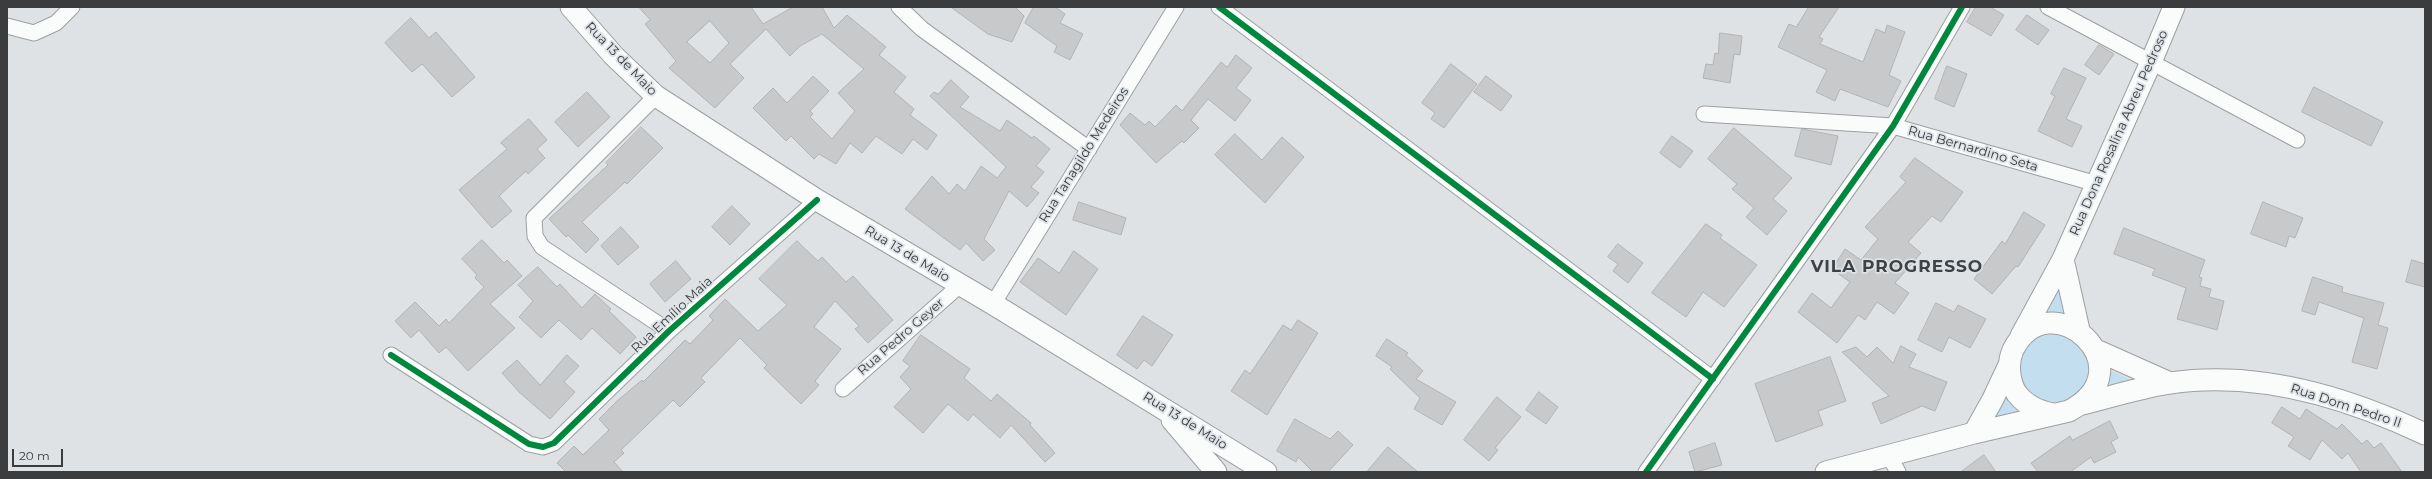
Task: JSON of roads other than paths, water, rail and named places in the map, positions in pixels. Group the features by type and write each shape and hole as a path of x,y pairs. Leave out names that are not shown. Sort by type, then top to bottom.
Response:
{"main road":[{"name":"Rua 13 de Maio","path":"571,7 614,56 656,96 818,200 993,304 1266,472"},
{"name":"Rua Dona Rosalina Abreu Pedroso","path":"2019,340 2063,259 2152,62 2174,7"},
{"path":"2063,259 2079,330"},
{"name":"Rua Dom Pedro II","path":"1974,433 1993,400 2009,365 2012,352 2019,340 2028,331 2040,325 2053,323 2066,325 2079,330 2089,339 2096,350 2099,365 2098,380 2092,393 2082,404"},
{"name":"Rua Dom Pedro II","path":"2096,350 2170,383"},
{"path":"2009,365 2011,379 2016,393 2026,404 2039,411 2053,414"},
{"name":"Rua Dom Pedro II","path":"1826,472 1894,464 1974,433 2014,425 2069,411 2082,404 2170,383 2241,380 2295,388 2388,416 2425,434"},
{"path":"1160,406 1216,472"}],"street":[{"path":"7,26 34,33 56,23 72,7"},
{"path":"899,7 922,29 1089,149"},
{"name":"Rua Tanagildo Medeiros","path":"993,304 1176,7"},
{"path":"1219,7 1713,379"},
{"path":"1646,472 1893,126 1962,7"},
{"path":"2048,7 2297,140"},
{"path":"656,96 534,218 535,236 542,248 669,331"},
{"name":"Rua Bernardino Seta","path":"1704,114 1893,126 2097,184"},
{"name":"Rua Emílio Maia","path":"391,355 530,444 543,447 554,443 669,331 818,200"},
{"name":"Rua Pedro Geyer","path":"842,389 960,285"}],"district":[{"name":"VILA PROGRESSO","path":"1897,267"}]}
